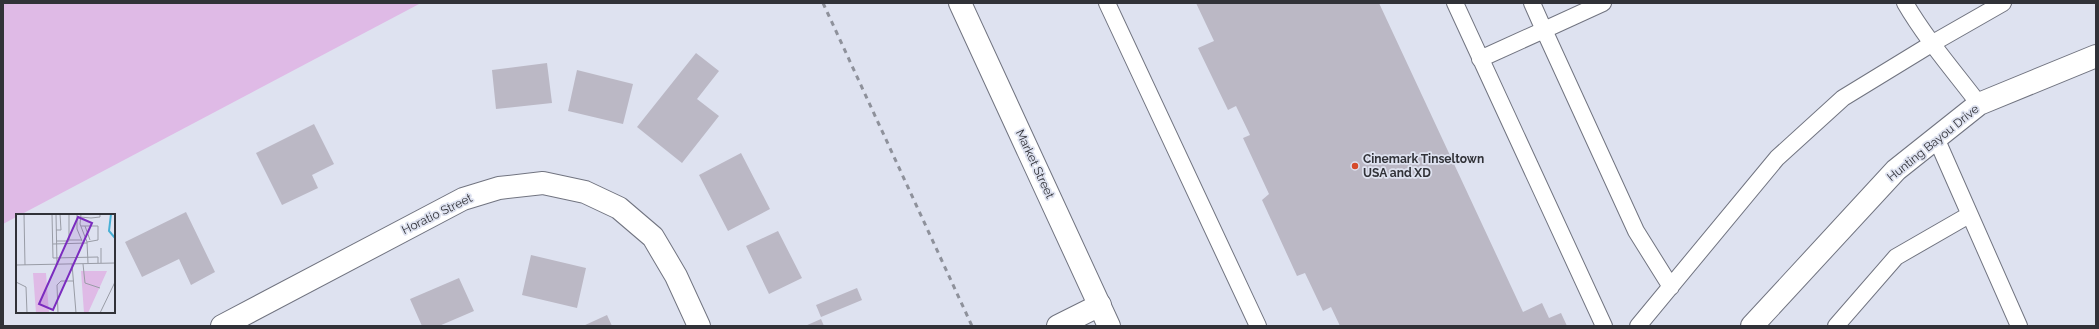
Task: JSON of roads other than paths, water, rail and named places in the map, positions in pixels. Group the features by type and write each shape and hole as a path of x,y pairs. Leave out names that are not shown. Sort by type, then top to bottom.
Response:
{"street":[{"name":"Market Street","path":"962,4 1109,326"},
{"name":"Hunting Bayou Drive","path":"1752,326 1896,170 1979,104 2096,56"},
{"name":"Horatio Street","path":"222,326 463,199 499,188 543,183 585,192 619,208 653,237 676,276 699,326"},
{"path":"1058,326 1100,305"}],"lane":[{"path":"1107,3 1258,326"},
{"path":"1455,3 1604,326"},
{"path":"1532,3 1636,231 1671,287"},
{"path":"1480,59 1602,3"},
{"path":"1905,3 1921,30 1933,42 1979,104"},
{"path":"1638,326 1777,158 1843,98 1933,42 2003,3"},
{"path":"1936,138 2019,326"},
{"path":"1836,326 1896,257 1969,215"}],"railway":[{"path":"823,3 972,326"}],"place":[{"name":"Cinemark Tinseltown USA and XD","path":"1355,166"}]}
